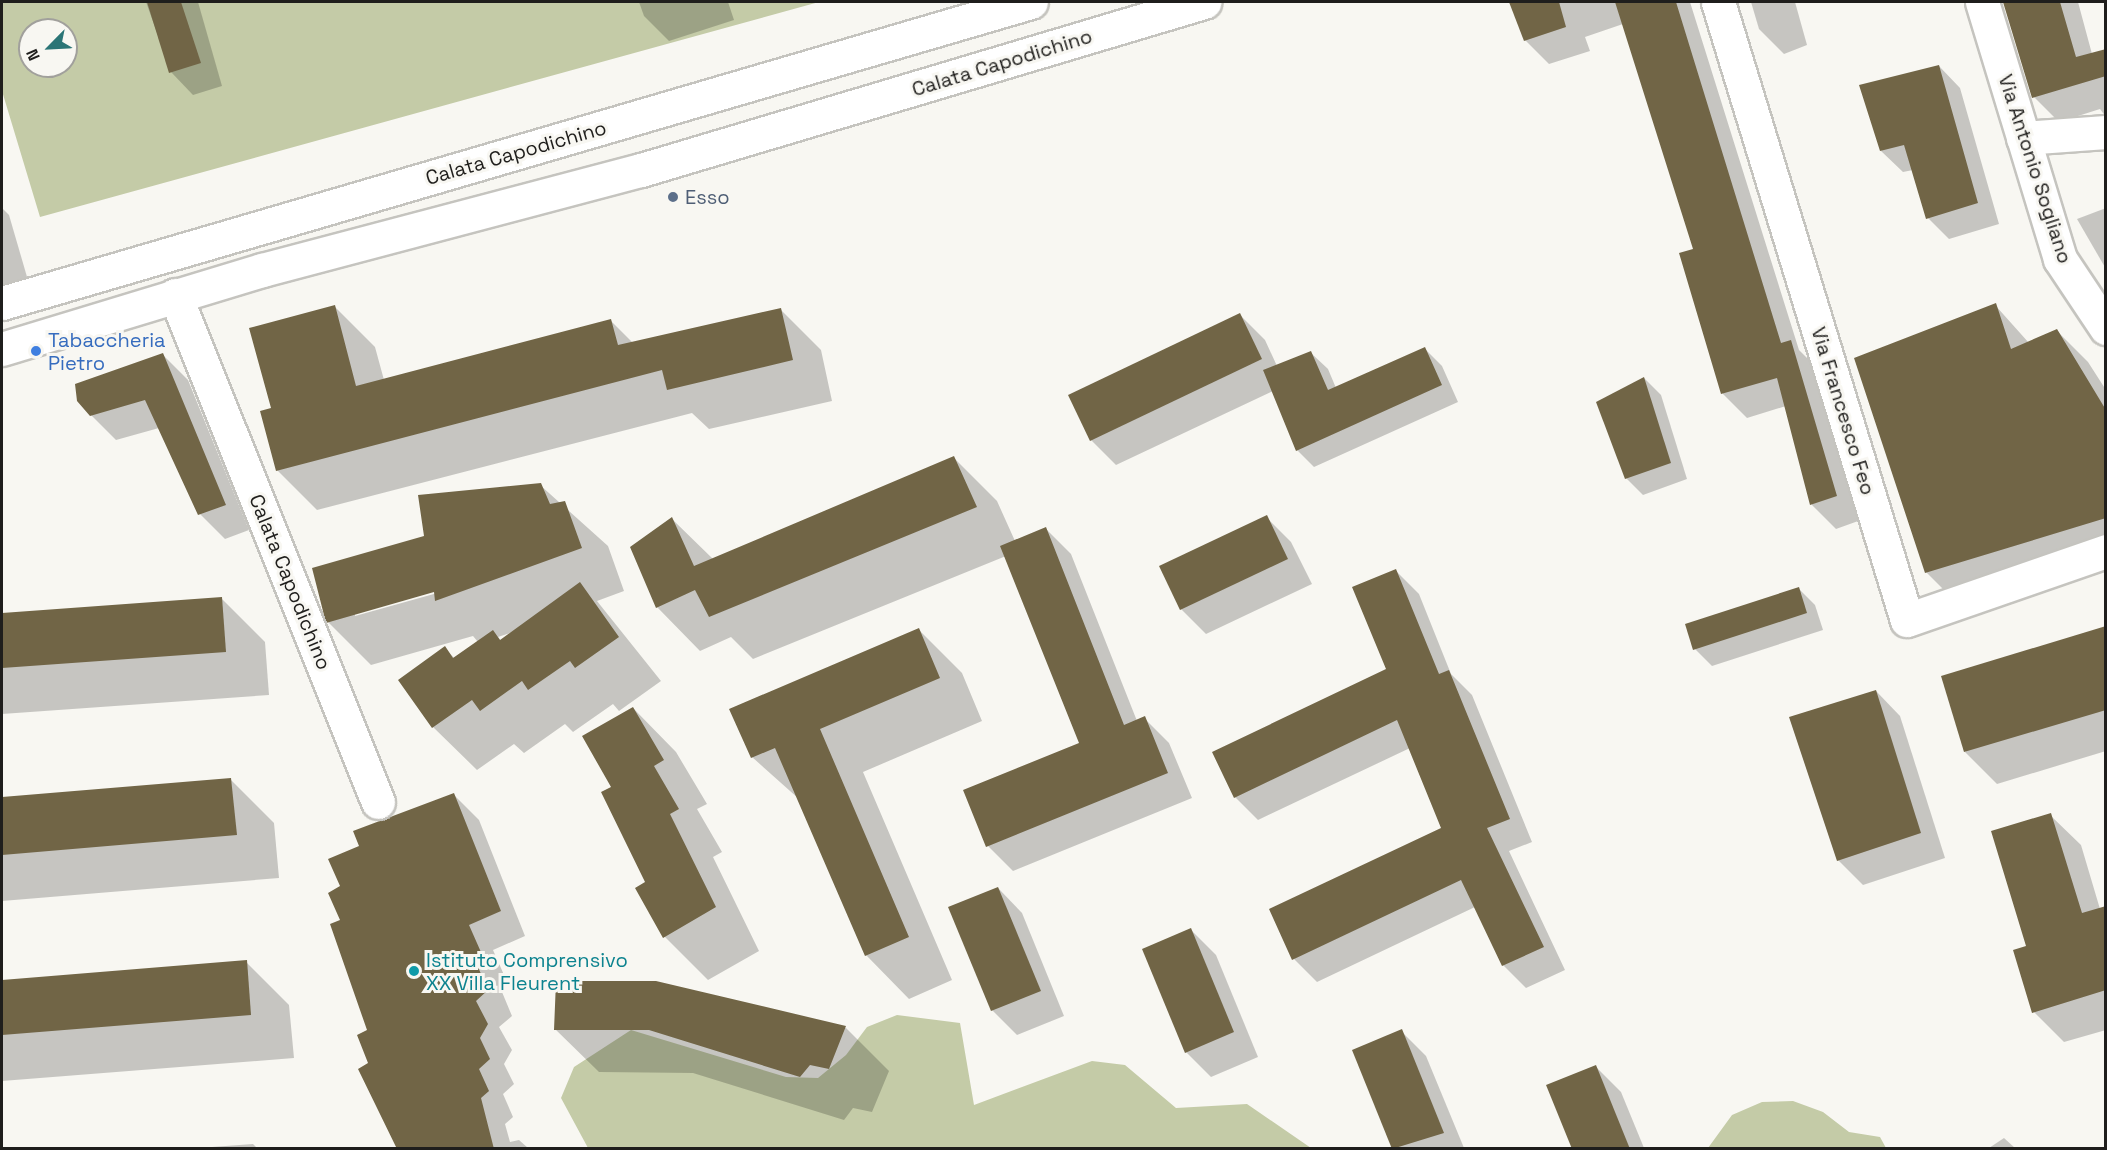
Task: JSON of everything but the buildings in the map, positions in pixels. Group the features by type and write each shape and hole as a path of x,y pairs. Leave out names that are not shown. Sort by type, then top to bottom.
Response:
{"main road":[{"name":"Calata Capodichino","path":"2,303 162,253 1031,2"},
{"name":"Calata Capodichino","path":"2,349 175,295 641,170 1204,2"},
{"name":"Via Francesco Feo","path":"1718,2 1907,620 2106,551"},
{"name":"Via Antonio Sogliano","path":"1982,2 2060,259 2106,328"},
{"path":"2023,138 2106,132"},
{"path":"162,253 175,295"},
{"name":"Calata Capodichino","path":"175,295 378,802"}],"green space":[{"path":"2,2 819,2 40,217 2,91"},
{"path":"897,1015 960,1023 974,1105 1092,1061 1125,1065 1176,1108 1247,1104 1311,1148 588,1148 561,1098 574,1067 631,1030 786,1077 818,1078 846,1055 867,1027"},
{"path":"1793,1101 1823,1112 1849,1132 1880,1137 1886,1148 1708,1148 1732,1115 1762,1102"}],"place":[{"name":"Esso","path":"673,197"},
{"name":"Tabaccheria Pietro","path":"36,351"},
{"name":"Istituto Comprensivo XX Villa Fleurent","path":"414,971"}]}
